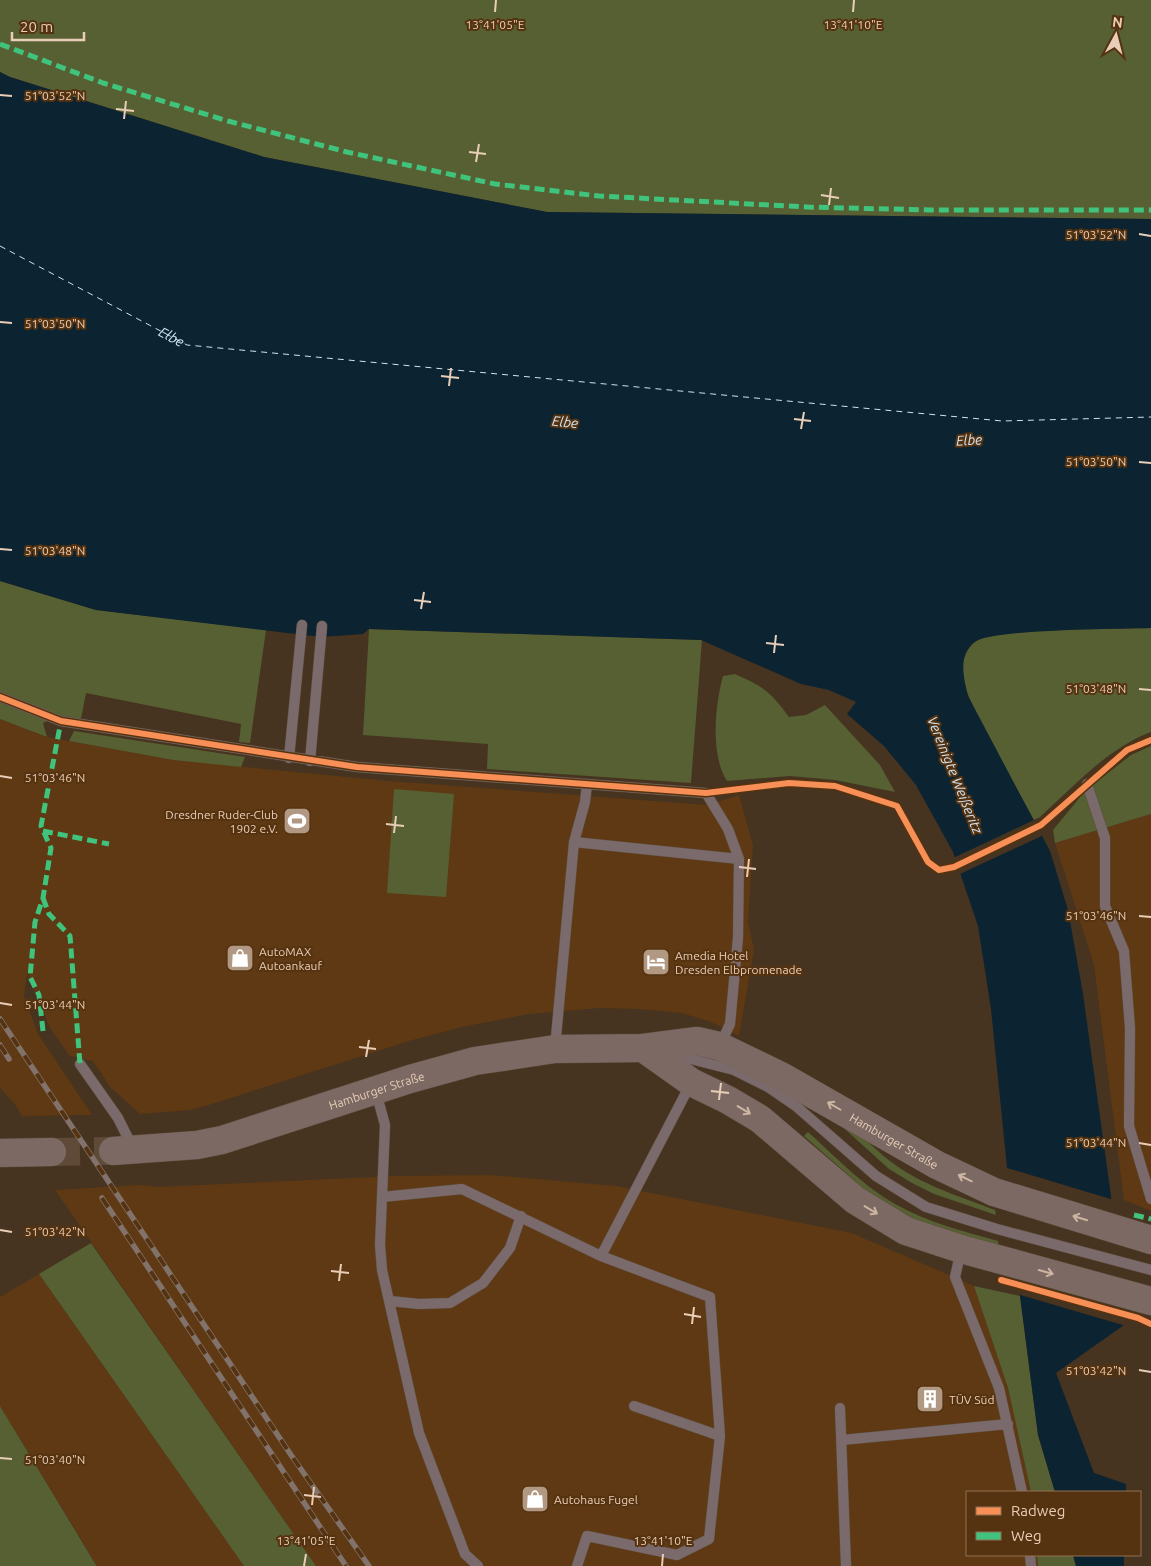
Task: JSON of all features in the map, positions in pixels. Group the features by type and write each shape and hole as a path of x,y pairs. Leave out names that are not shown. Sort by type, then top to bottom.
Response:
{"main road":[{"name":"Hamburger Straße","path":"123,1150 197,1145 222,1140 376,1090 475,1061 555,1049 643,1048 697,1041 720,1046 781,1076 937,1165 994,1192 1144,1234"},
{"path":"643,1048 691,1082 728,1100 760,1119 855,1200 906,1231 961,1249 1143,1299"},
{"path":"0,1153 52,1152"}],"lane":[{"path":"289,758 302,624"},
{"path":"310,761 322,626"},
{"path":"0,697 61,721 357,768 706,793 728,828 739,858 738,938 730,1024 720,1046"},
{"path":"555,1049 574,842 585,802 587,784"},
{"path":"1087,784 1105,838 1105,906 1124,951 1130,1028 1129,1126 1151,1199"},
{"path":"574,842 739,858"},
{"path":"643,1048 719,1065 768,1087 797,1106 876,1176 926,1207 997,1229 1151,1270"},
{"path":"80,1064 118,1118 123,1150"},
{"path":"601,1256 691,1082"},
{"path":"376,1090 385,1125 380,1245 382,1270 419,1434 465,1554 478,1566"},
{"path":"382,1197 462,1189 601,1256 710,1297 720,1436 708,1538 677,1555 587,1536 577,1566"},
{"path":"390,1302 419,1304 450,1303 483,1283 510,1248 521,1216"},
{"path":"961,1249 955,1277 999,1388 1022,1491"},
{"path":"634,1406 720,1436"},
{"path":"840,1408 846,1566"},
{"path":"842,1440 1008,1424"}],"shaded area":[{"path":"0,719 47,737 173,760 389,781 708,805 739,795 753,845 748,922 754,949 739,1036 711,1022 682,1013 601,1008 529,1014 462,1027 409,1041 190,1110 140,1114 110,1087 93,1061 70,1056 50,1028 27,973 24,996 38,1034 92,1115 22,1116 14,1103 0,1088"},
{"path":"1151,814 1151,1211 1124,1200 1094,965 1055,843"},
{"path":"490,1175 616,1186 852,1233 974,1286 1008,1388 1031,1491 966,1491 966,1556 1037,1556 1038,1566 316,1566 55,1190 397,1176"},
{"path":"39,1274 244,1566 97,1566 0,1406 0,1297"}],"green space":[{"path":"0,0 1151,0 1151,219 547,212 264,157 10,77 0,72"},
{"path":"0,581 96,610 266,630 250,743 239,742 241,724 86,693 81,719 57,716 43,723 47,737 0,719"},
{"path":"1151,628 1151,732 1135,739 1106,758 1078,781 1040,817 1034,820 992,745 964,684 962,666 969,648 974,642 985,637 1004,634 1058,630"},
{"path":"369,629 702,640 691,783 487,769 488,744 363,735"},
{"path":"735,674 766,691 777,701 789,717 806,715 825,705 880,765 895,792 835,780 790,776 727,781 718,758 716,715 723,676"},
{"path":"74,731 245,757 241,767 173,760 69,741"},
{"path":"1151,746 1151,814 1055,843 1053,830 1085,791 1131,755"},
{"path":"394,789 454,794 446,897 387,893"},
{"path":"842,1117 890,1161 914,1177 995,1210 996,1215 934,1194 889,1169 837,1122"},
{"path":"808,1132 873,1190 885,1198 934,1222 998,1241 999,1247 914,1220 872,1196 804,1136"},
{"path":"91,1243 316,1566 244,1566 39,1274"},
{"path":"974,1286 1020,1296 1038,1435 1055,1491 1031,1491 1008,1388"},
{"path":"0,1406 93,1560 97,1566 0,1566"},
{"path":"1037,1556 1073,1556 1076,1566 1038,1566"}],"water":[{"path":"0,72 10,77 264,157 547,212 1151,219 1151,628 1087,629 1005,634 975,642 966,653 963,667 968,696 1050,851 1068,910 1083,994 1111,1196 1124,1325 1056,1373 1094,1473 1126,1484 1126,1491 1055,1491 1038,1435 1020,1296 991,1009 978,926 953,852 916,785 884,746 847,714 856,702 829,690 801,684 701,640 369,629 363,634 321,637 96,610 0,581"},
{"path":"1073,1556 1124,1556 1124,1566 1076,1566"}],"pier":[{"path":"1036,819 1044,835 960,874 953,858"},
{"path":"1004,1167 1114,1200 1126,1326 1017,1294"}],"ferry route":[{"path":"0,246 187,345 1002,421 1151,417"}],"tunnel":[{"path":"52,1152 113,1151"}],"railway":[{"path":"0,1019 291,1455 369,1566"},
{"path":"0,1045 9,1059"},
{"path":"102,1198 346,1566"}],"marked path":[{"path":"0,44 103,83 228,121 347,152 495,184 599,196 807,207 930,210 1151,210"},
{"path":"43,1031 39,995 30,977 35,922 43,898 51,848 41,826 61,721"},
{"path":"43,831 109,844"},
{"path":"43,898 49,914 70,936 80,1064"},
{"path":"1134,1215 1151,1219"}],"cycle path":[{"path":"0,697 61,721 357,767 706,793 789,783 835,786 897,806 928,862 939,870 954,867 1041,825 1127,750 1151,740"},
{"path":"1001,1280 1138,1318 1151,1324"}],"place":[{"name":"Dresdner Ruder-Club 1902 e.V.","path":"297,821"},
{"name":"AutoMAX Autoankauf","path":"240,958"},
{"name":"Amedia Hotel Dresden Elbpromenade","path":"656,962"},
{"name":"TÜV Süd","path":"930,1399"},
{"name":"Autohaus Fugel","path":"535,1499"}],"water label":[{"name":"Elbe","path":"170,338"},
{"name":"Elbe","path":"565,422"},
{"name":"Elbe","path":"969,440"},
{"name":"Vereinigte Weißeritz","path":"955,775"}]}
